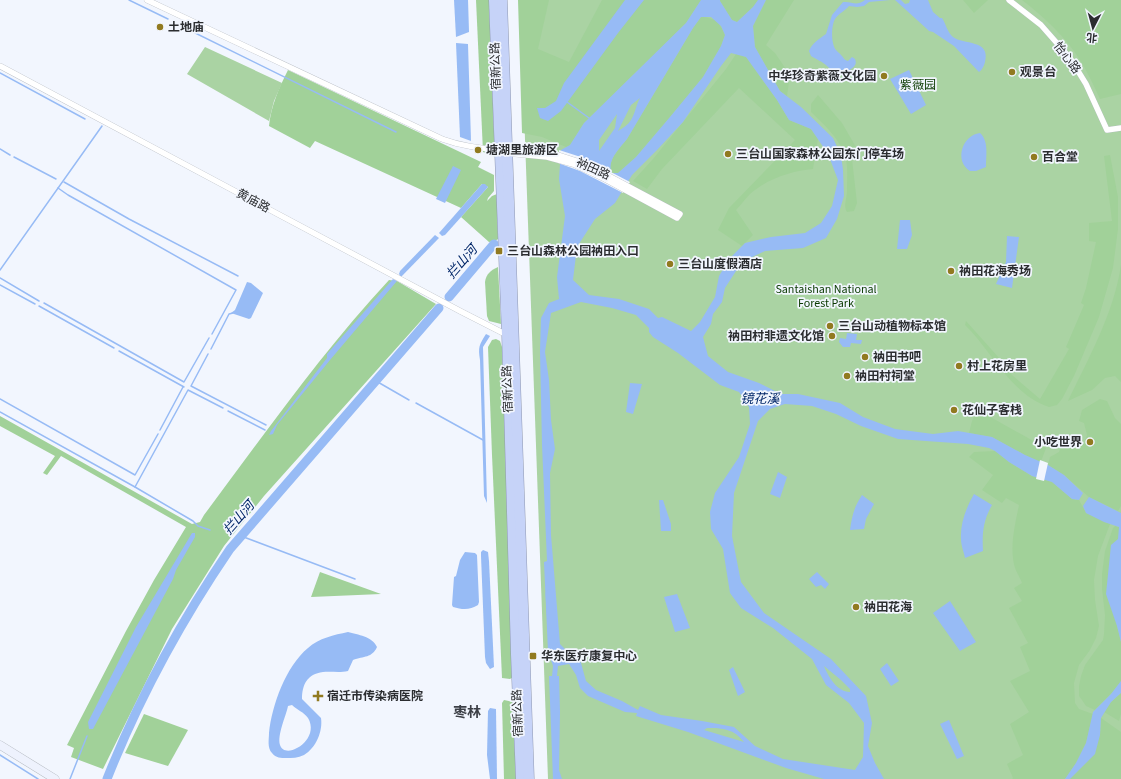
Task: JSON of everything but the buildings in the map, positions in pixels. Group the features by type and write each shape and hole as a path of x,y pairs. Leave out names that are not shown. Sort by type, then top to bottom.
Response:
{"highway":[{"name":"宿新公路","path":"494,0 520,490 525,692 529,779"},
{"name":"宿新公路","path":"502,0 502,150 516,654 521,779"}],"street":[{"name":"衲田路","path":"146,0 442,139 475,148 548,154 627,189 678,216"},
{"name":"怡心路","path":"1009,0 1041,25 1070,58 1086,84 1107,130 1121,128"},
{"name":"黄庙路","path":"0,66 507,335"},
{"path":"0,745 54,779"}],"green space":[{"path":"476,0 489,0 495,157 483,152"},
{"path":"518,0 549,0 538,49 569,62 602,0 701,0 686,23 584,123 570,145 566,147 542,137 522,133"},
{"name":"Santaishan National Forest Park","path":"520,0 1121,0 1121,779 548,779"},
{"path":"720,0 758,0 753,7 737,22 732,20"},
{"path":"766,0 794,0 766,45 775,53 790,75 787,96 780,91 755,47 753,26"},
{"path":"963,0 988,0 974,13"},
{"path":"1022,0 1121,0 1121,94 1100,99 1083,65 1068,43 1046,20"},
{"path":"701,17 710,18 719,24 725,35 721,46 703,77 636,157 618,173 612,173 612,159 627,139"},
{"path":"205,47 282,83 274,101 269,121 187,74"},
{"path":"736,54 746,57 777,100 789,120 811,129 818,139 813,169 788,174 764,184 750,194 736,210 753,235 742,246 718,230 729,208 795,140 739,88 662,169 647,189 633,181 653,159 726,69"},
{"path":"288,70 481,162 478,167 494,175 494,191 487,201 492,196 497,194 498,239 489,242 461,217 488,187 482,184 461,208 315,141 310,148 269,126 276,97"},
{"path":"818,95 842,123 860,154 852,159 857,203 854,211 847,212 845,207 847,171 844,152 832,133 811,112 811,104"},
{"path":"1110,155 1118,197 1118,229 1113,268 1099,317 1074,376 1062,399 1057,405 1049,407 1024,393 1013,383 975,335 965,325 966,321 1000,359 1012,375 1040,399 1069,349 1066,347 1084,305 1081,303 1086,288 1096,242 1089,241 1089,223 1112,221 1104,156"},
{"path":"1121,265 1121,382 1115,376 1105,378 1092,390 1068,401 1107,318 1118,283"},
{"path":"498,267 501,324 489,321 487,316 485,282 489,273"},
{"path":"389,280 397,281 436,304 264,496 224,546 172,629 103,769 71,757 74,748 67,745 126,631 154,580 186,527 61,456 47,475 43,473 55,456 0,426 0,416 192,524 200,522 316,365"},
{"path":"496,339 500,341 502,347 514,671 513,677 510,679 502,678 492,455 488,347 492,340"},
{"path":"1100,399 1107,401 1115,418 1121,424 1121,506 1118,511 1089,497 1064,475 1048,465 1050,457 1059,452 1064,437 1084,444 1087,435 1084,423 1079,421 1082,410"},
{"path":"978,409 1046,448 1040,462 992,437 969,433 972,421"},
{"path":"995,451 1009,462 1032,476 1052,482 1072,499 1079,500 1086,513 1110,524 1098,556 1094,580 1099,626 1096,638 1090,650 1079,665 1074,683 1075,703 1079,709 1093,714 1086,743 1076,763 1065,779 1012,779 1013,778 1007,764 1023,755 1010,724 1029,712 1010,681 1030,671 1020,647 1028,643 1009,608 1022,601 1014,588 1022,583 1013,561 1013,536 1019,505 1006,498 1002,503 982,490 993,475 969,457 974,452"},
{"path":"1115,526 1119,527 1117,626 1121,642 1121,681 1111,694 1095,710 1086,706 1079,696 1079,686 1085,665 1103,640 1105,615 1102,574 1105,551"},
{"path":"320,572 381,594 311,597"},
{"path":"1121,693 1121,714 1119,721 1104,712 1111,702"},
{"path":"504,700 513,702 516,779 504,779 502,703"},
{"path":"144,714 188,730 168,766 125,753"},
{"path":"1101,718 1121,732 1121,779 1070,779 1100,735"}],"water":[{"path":"454,0 468,0 469,32 456,37"},
{"path":"625,0 644,0 561,111 548,121 540,118 537,108 545,108 556,101 564,83"},
{"name":"镜花溪","path":"701,0 720,0 732,20 737,22 753,7 758,0 766,0 753,26 755,47 780,91 801,107 833,138 841,155 843,170 844,196 837,219 826,238 803,248 765,251 750,258 736,271 725,288 722,302 713,314 711,324 703,337 708,356 728,372 759,383 781,394 798,394 840,403 863,417 895,429 933,434 958,431 992,437 1025,455 1048,465 1064,475 1083,493 1079,500 1072,499 1052,482 1032,476 989,448 968,444 898,439 812,406 785,404 770,409 758,421 734,493 732,536 741,582 764,613 831,659 866,696 872,723 868,746 884,779 824,779 786,768 688,732 636,716 637,713 625,712 588,696 580,688 576,675 569,664 558,666 557,676 559,676 560,712 559,770 562,779 553,779 549,676 552,676 553,666 548,652 544,562 547,561 540,351 541,318 549,303 559,299 557,277 565,216 559,179 561,150 570,145 584,123 686,23","holes":["701,17 711,17 721,26 725,35 721,46 703,77 636,157 618,173 612,173 612,159 627,139","731,53 746,57 777,100 789,120 811,129 828,154 838,180 832,206 821,223 805,233 771,237 745,243 730,258 719,276 715,297 700,322 691,331 662,317 658,318 649,309 619,299 589,295 573,280 577,247 595,219 615,203 632,175 683,122","640,98 631,120 627,125 618,131 631,105","617,114 615,128 599,151 599,140","581,302 612,308 636,315 649,328 649,332 653,337 678,353 720,385 739,392 749,407 750,424 739,457 715,493 710,512 711,529 723,549 730,593 741,608 773,628 812,659 826,685 849,703 864,723 863,757 855,770 783,759 755,746 734,727 661,715 640,706 638,710 622,701 596,690 586,681 581,663 575,651 565,649 560,644 551,535 550,473 555,449 545,352 551,313","824,666 841,680 850,689 850,692 837,686","707,728 728,730 736,734 744,742 704,730"]},
{"path":"865,0 890,0 869,2 864,6 849,6 835,19 832,35 834,47 836,51 846,60 848,61 852,57 856,62 855,66 840,76 835,74 824,63 811,56 809,51 818,39 826,34 832,15 843,2 859,3"},
{"path":"895,0 901,0 905,4 909,3 910,0 928,0 933,12 942,18 949,33 953,37 980,46 984,50 986,55 985,62 981,70 979,72 954,46 933,32 929,31"},
{"path":"456,43 468,44 471,141 460,137"},
{"path":"909,70 926,105 911,114 890,79"},
{"path":"980,133 986,144 986,167 976,171 970,171 965,167 962,161 962,149 969,138"},
{"path":"453,166 461,170 445,203 436,199"},
{"path":"482,184 485,184 488,187 445,235 442,236 439,233"},
{"path":"900,220 910,220 912,235 907,249 897,249"},
{"path":"435,235 439,238 401,277 399,274 400,271"},
{"path":"1007,236 1019,237 1012,288 996,284 1006,262"},
{"path":"393,279 397,281 277,425 273,434 269,435 327,358 327,354"},
{"path":"247,282 251,283 263,293 251,318 249,319 231,313 235,310"},
{"path":"847,333 857,334 856,340 862,340 861,344 851,343 850,347 843,347 839,342 840,338 846,339"},
{"path":"486,334 490,336 483,347 487,503 484,496 479,352 480,344"},
{"path":"630,383 642,384 633,414 626,412"},
{"path":"778,472 787,477 780,498 770,494"},
{"path":"974,494 992,505 984,527 983,551 965,558 961,542 961,528 966,510"},
{"path":"862,495 874,504 866,519 864,529 850,530 854,512"},
{"path":"1089,497 1121,513 1121,642 1106,594 1111,545 1118,539 1119,527 1104,522 1086,513 1083,506"},
{"path":"659,500 663,500 671,524 671,531 661,531"},
{"path":"192,533 195,533 195,537 176,570 173,579 93,729 89,729 88,722 136,627"},
{"path":"483,550 488,552 489,561 494,667 490,669 486,663 485,657 481,556 481,552"},
{"path":"465,552 475,553 477,555 479,602 478,605 469,609 453,607 452,605 454,577 456,576 460,560"},
{"path":"817,572 829,584 825,589 821,585 816,587 809,579"},
{"path":"677,594 690,628 675,632 664,597"},
{"path":"950,601 976,642 960,651 933,613"},
{"path":"348,632 364,636 372,640 377,647 375,651 370,655 353,660 348,671 318,673 306,681 302,699 321,718 321,728 318,739 312,748 302,756 295,758 280,758 275,756 269,749 269,733 273,710 287,675 300,656 312,645 327,637","holes":["292,705 305,714 311,726 310,734 301,746 288,751 283,749 279,741 288,706"]},
{"path":"887,663 899,681 891,686 880,669"},
{"path":"733,667 745,692 738,696 729,670"},
{"path":"1121,681 1121,693 1111,702 1101,718 1100,735 1095,754 1070,779 1065,779 1076,763 1086,743 1093,712 1111,694"},
{"path":"490,708 496,709 497,779 490,779 487,755 488,711"},
{"path":"949,720 964,756 957,759 940,724"}],"pier":[{"path":"559,150 584,158 630,182 623,193 580,171 558,163"},
{"path":"1040,460 1048,463 1044,481 1036,479"}],"waterway":[{"path":"129,0 168,19"},
{"path":"179,25 396,132"},
{"path":"0,73 85,119"},
{"path":"567,102 589,118"},
{"path":"0,270 102,126"},
{"path":"0,149 10,155"},
{"path":"14,157 56,179"},
{"path":"64,182 129,219 238,276"},
{"path":"58,188 236,290 212,334"},
{"name":"拦山河","path":"449,297 494,244"},
{"path":"0,278 39,301"},
{"path":"0,285 35,304"},
{"path":"44,303 184,382 209,338"},
{"path":"39,306 114,348"},
{"name":"拦山河","path":"107,779 119,749 162,661 178,632 230,549 439,308"},
{"path":"211,349 229,314 233,313"},
{"path":"119,351 184,387"},
{"path":"208,354 191,386 266,425"},
{"path":"376,381 409,400"},
{"path":"160,430 183,387"},
{"path":"135,487 188,390 223,408"},
{"path":"0,399 135,475 158,434"},
{"path":"416,403 483,440"},
{"path":"228,411 265,430"},
{"path":"0,412 135,487 193,521 198,526 210,530"},
{"path":"241,536 355,579"},
{"path":"550,594 553,641"},
{"path":"70,779 87,736"},
{"path":"0,755 38,779"}],"place":[{"name":"土地庙","path":"160,27"},
{"name":"观景台","path":"1012,72"},
{"name":"中华珍奇紫薇文化园","path":"884,76"},
{"name":"塘湖里旅游区","path":"478,150"},
{"name":"三台山国家森林公园东门停车场","path":"728,154"},
{"name":"百合堂","path":"1034,157"},
{"name":"三台山森林公园衲田入口","path":"499,251"},
{"name":"三台山度假酒店","path":"670,264"},
{"name":"衲田花海秀场","path":"951,271"},
{"name":"三台山动植物标本馆","path":"830,326"},
{"name":"衲田村非遗文化馆","path":"832,336"},
{"name":"衲田书吧","path":"865,357"},
{"name":"村上花房里","path":"959,366"},
{"name":"衲田村祠堂","path":"847,376"},
{"name":"花仙子客栈","path":"954,410"},
{"name":"小吃世界","path":"1090,442"},
{"name":"衲田花海","path":"856,607"},
{"name":"华东医疗康复中心","path":"533,656"},
{"name":"宿迁市传染病医院","path":"318,696"}],"district":[{"name":"枣林","path":"467,713"}],"park label":[{"name":"紫薇园","path":"918,85"}]}
